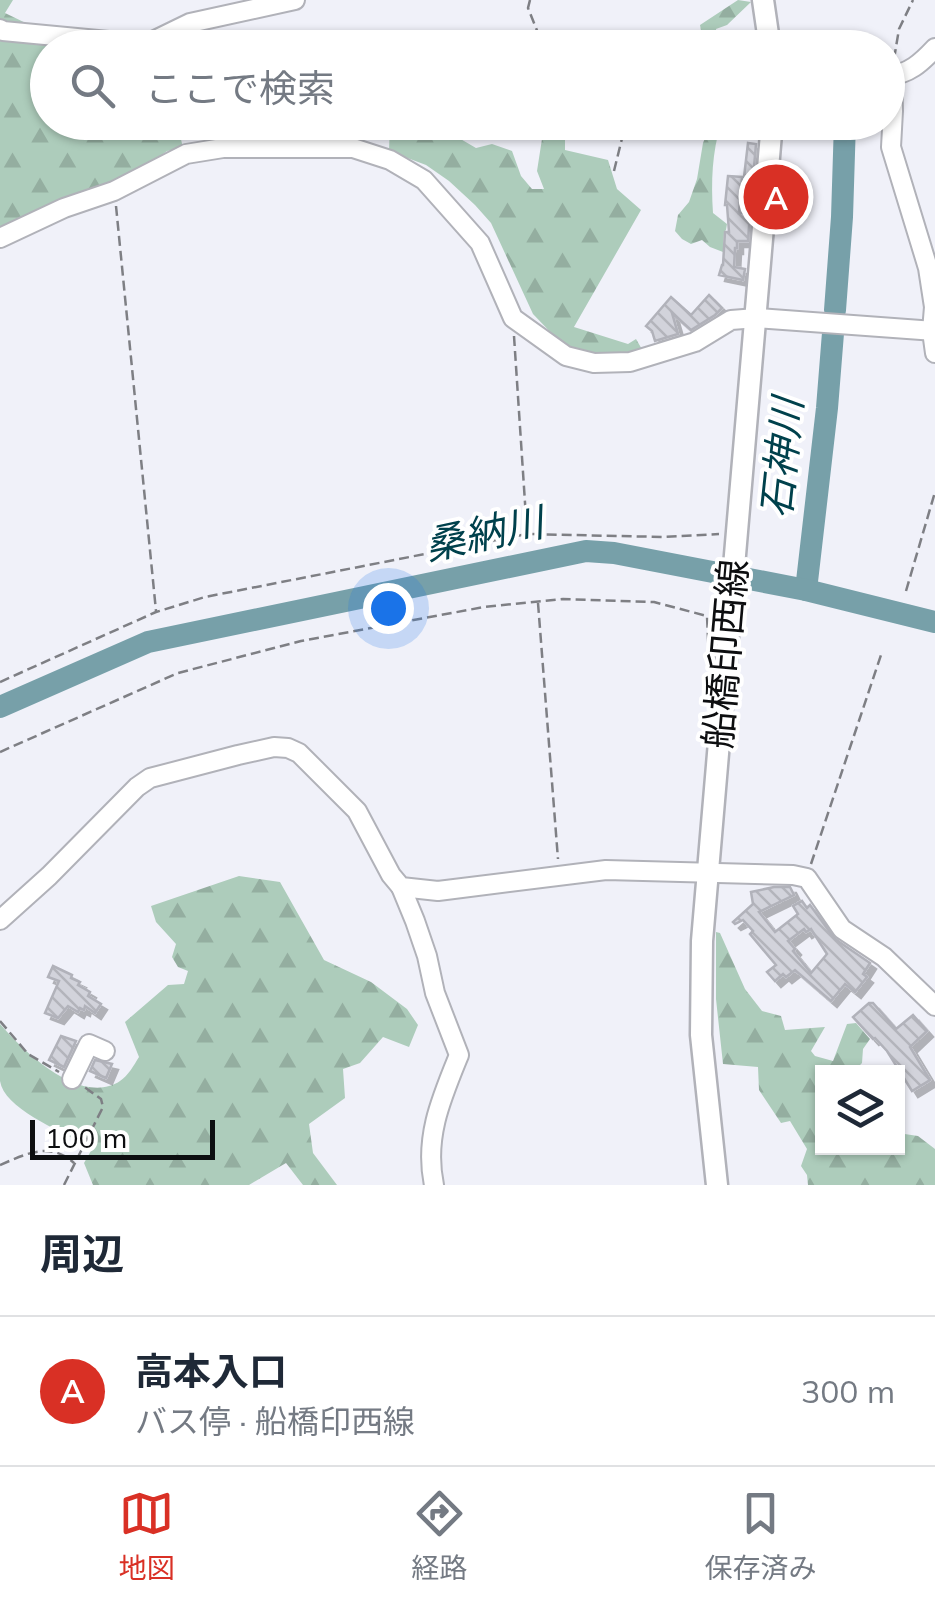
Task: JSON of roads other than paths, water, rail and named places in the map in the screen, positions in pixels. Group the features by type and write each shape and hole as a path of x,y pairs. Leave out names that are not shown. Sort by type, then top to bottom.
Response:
{"main road":[{"path":"763,0 767,30"},
{"name":"船橋印西線","path":"716,1185 701,1016 702,941 771,140"}],"street":[{"path":"176,30 254,4 295,0"},
{"path":"0,29 30,35"},
{"path":"905,72 935,48"},
{"path":"891,140 928,268 935,353"},
{"path":"0,238 64,208 114,191 186,154 223,148 353,148 390,160 424,180 480,243 512,318 566,356 594,362 630,362 695,342 730,320 757,318 934,331"},
{"path":"0,920 150,778 274,747 299,753 357,811 401,887 427,956 435,993 458,1056 436,1114 430,1146 434,1185"},
{"path":"401,887 438,892 606,870 793,874 806,878 842,929 884,958 935,1006"},
{"path":"72,1078 89,1044 105,1051"}],"waterway":[{"name":"石神川","path":"835,310 844,140"},
{"name":"石神川","path":"806,590 833,333"},
{"name":"桑納川","path":"0,707 148,642 586,551 806,590 935,622"}],"place":[{"name":"高本入口","path":"776,197"}]}
